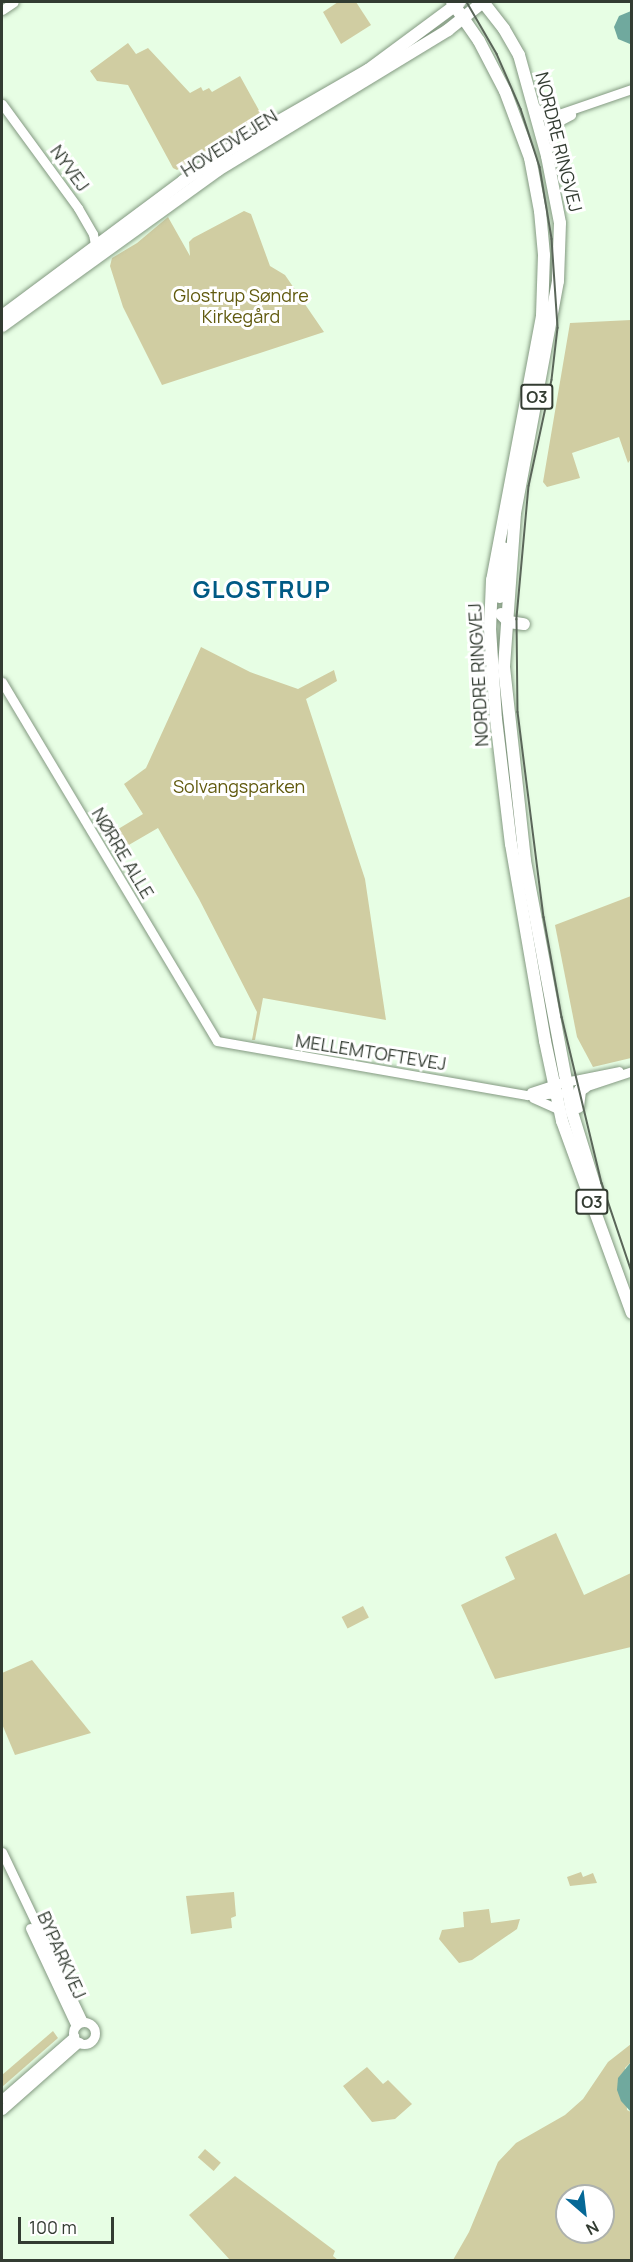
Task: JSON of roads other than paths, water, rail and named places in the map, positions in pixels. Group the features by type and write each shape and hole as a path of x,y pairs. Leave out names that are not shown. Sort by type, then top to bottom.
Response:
{"main road":[{"name":"HOVEDVEJEN","path":"2,316 222,154 358,76 464,6 483,2"},
{"name":"NORDRE RINGVEJ","path":"483,2 512,43 533,102 557,202 561,242 560,269 515,513 506,620 504,667 527,842 525,861 562,1086 560,1110 567,1137 632,1313"},
{"name":"HOVEDVEJEN","path":"2,326 218,170 381,73 393,60 464,6"},
{"path":"464,6 490,19 533,102"},
{"name":"NORDRE RINGVEJ","path":"464,6 521,131 536,183 543,238 542,316 494,563 490,629 504,788 523,913 542,1007 562,1086 632,1291"},
{"path":"504,514 499,603 501,613 506,620 524,624 515,628 511,637 509,717"},
{"path":"504,788 517,838 527,842"},
{"path":"585,1087 580,1090 576,1103 588,1150 588,1167"}],"street":[{"path":"2,10 14,2"},
{"path":"543,139 546,130 555,123 632,90"},
{"path":"533,102 541,115 548,117 598,103"},
{"name":"NYVEJ","path":"2,104 78,208 89,226 96,245 97,258"},
{"name":"NØRRE ALLE","path":"2,682 217,1041"},
{"name":"MELLEMTOFTEVEJ","path":"217,1041 520,1093 554,1105 560,1110"},
{"path":"562,1086 632,1070"},
{"path":"562,1086 585,1087 632,1070"},
{"name":"MELLEMTOFTEVEJ","path":"520,1093 562,1086"},
{"name":"BYPARKVEJ","path":"2,1852 21,1897 30,1928 78,2032"},
{"path":"2,2099 78,2032"},
{"path":"2,2110 78,2032"}],"water":[{"path":"631,11 632,44 630,44 618,39 614,27 619,16"},
{"path":"631,2062 631,2112 621,2101 617,2090 618,2078"}],"tram line":[{"path":"467,2 497,54 521,109 540,167 552,239 558,328 552,380 529,486 517,619 518,712 544,917 562,1017 602,1183 632,1272"}],"district":[{"name":"GLOSTRUP","path":"262,589"}],"park label":[{"name":"Glostrup Søndre Kirkegård","path":"241,306"},
{"name":"Solvangsparken","path":"239,786"}]}
